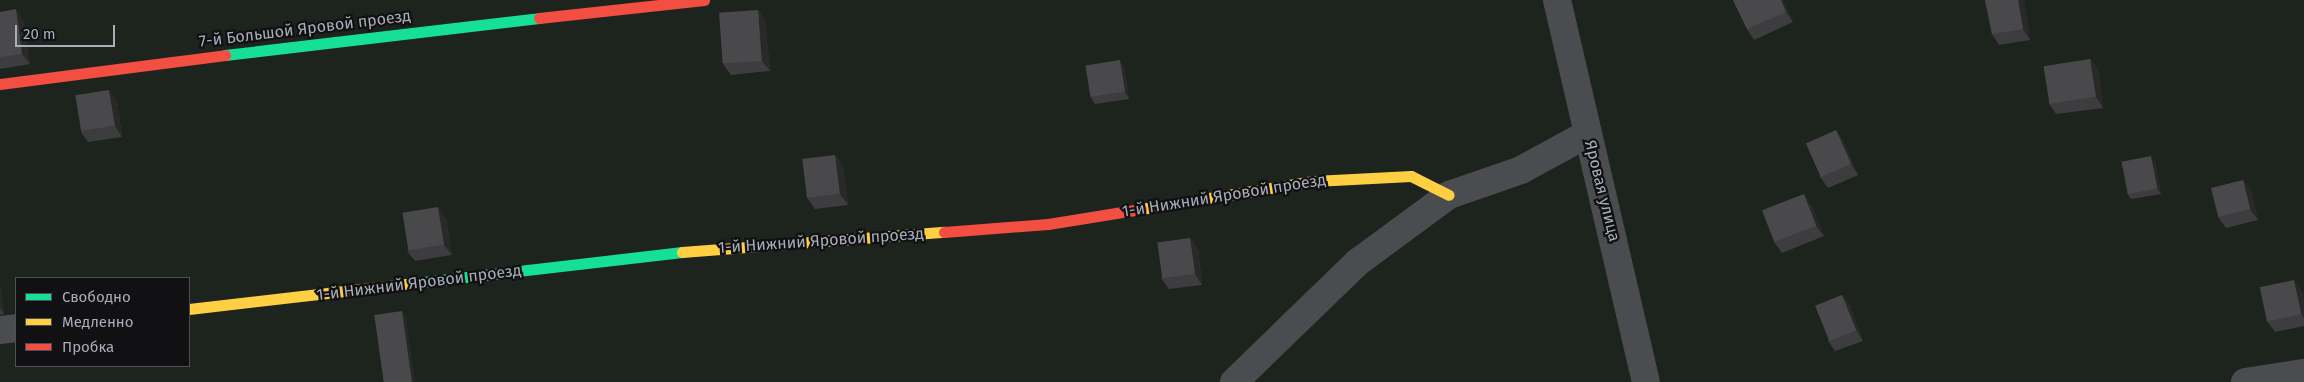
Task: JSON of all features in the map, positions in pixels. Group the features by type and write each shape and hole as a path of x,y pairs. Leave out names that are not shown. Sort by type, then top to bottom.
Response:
{"street":[{"name":"7-й Большой Яровой проезд","path":"0,84 323,42 704,0"},
{"name":"Яровая улица","path":"1557,0 1587,134 1602,184 1646,382"},
{"path":"1234,382 1358,262 1449,195 1521,170 1587,134"},
{"name":"1-й Нижний Яровой проезд","path":"190,309 701,250 1048,224 1314,181 1412,176 1449,195"},
{"path":"0,330 15,328"},
{"path":"2245,382 2304,373"}],"shaded area":[{"path":"0,0 2304,0 2304,382 0,382"}],"building":[{"path":"1733,0 1781,0 1786,12 1747,29"},
{"path":"1985,0 2018,0 2023,29 1992,34"},
{"path":"16,9 22,54 0,57 0,12"},
{"path":"758,10 762,61 723,64 719,13"},
{"path":"2090,59 2096,97 2050,104 2044,66"},
{"path":"1120,60 1125,92 1090,97 1085,65"},
{"path":"109,90 115,126 81,131 75,95"},
{"path":"1836,130 1851,164 1821,177 1806,143"},
{"path":"835,155 840,194 807,198 802,159"},
{"path":"2151,156 2157,188 2128,194 2122,162"},
{"path":"2243,180 2250,209 2218,217 2211,188"},
{"path":"1804,194 1816,226 1774,242 1762,210"},
{"path":"438,207 444,245 408,250 402,213"},
{"path":"1190,238 1195,274 1162,278 1157,243"},
{"path":"2294,280 2301,314 2267,322 2260,287"},
{"path":"1842,295 1856,330 1829,341 1815,306"},
{"path":"402,311 412,382 384,382 374,315"}],"traffic: fast":[{"path":"225,55 539,18"},
{"path":"406,284 682,252"}],"traffic: slow":[{"path":"1141,209 1314,181 1411,176 1449,195"},
{"path":"682,252 944,232"},
{"path":"190,309 406,284"}],"traffic: jam":[{"path":"539,18 704,0"},
{"path":"0,84 225,55"},
{"path":"944,232 1048,224 1141,209"}]}
